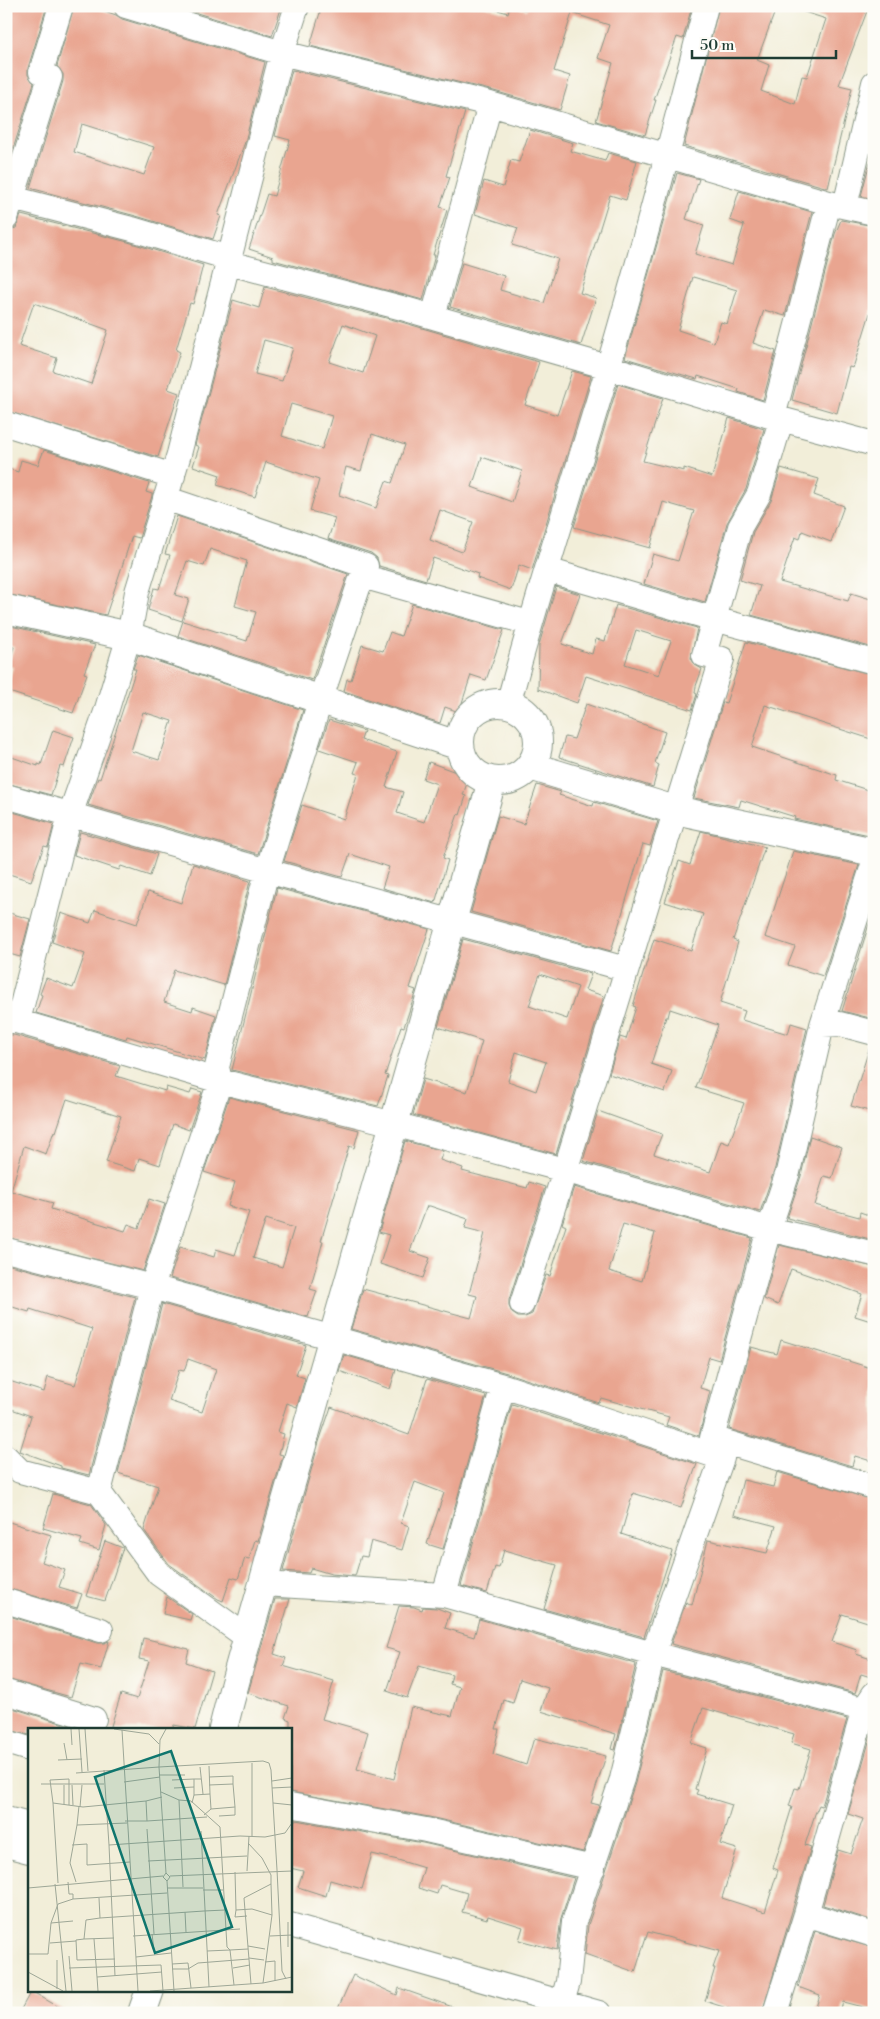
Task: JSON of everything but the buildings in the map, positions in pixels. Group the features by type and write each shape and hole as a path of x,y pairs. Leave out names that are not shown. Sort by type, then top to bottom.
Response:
{"main road":[{"path":"6,610 129,636 460,746"},
{"path":"493,704 508,705 520,710 529,718 535,729 538,742 536,754 530,766 513,778 492,781 480,777 470,769 463,758 460,746 461,732 468,718 479,709 493,704"},
{"path":"530,766 675,810 874,852"},
{"path":"223,1728 239,1665 492,781"},
{"path":"6,1821 28,1827"},
{"path":"6,1843 28,1849"},
{"path":"142,2013 149,1992"}],"street":[{"path":"61,6 42,72 50,77 9,208 132,229 229,261 433,317 773,417 874,444"},
{"path":"126,6 282,53 490,104 874,214"},
{"path":"297,6 282,53 173,476 137,592 129,636 106,712 70,815 10,1020 220,1081 394,1124 564,1170 769,1230 874,1254"},
{"path":"508,705 530,623 608,367 668,155 706,6"},
{"path":"522,1304 722,659 704,655 740,527 759,494 779,427 773,417 797,328 814,254 837,204 874,83"},
{"path":"433,317 490,104"},
{"path":"6,424 173,476"},
{"path":"100,1492 152,1287 220,1081 217,1067 267,871 320,701 366,566 165,498"},
{"path":"547,570 714,619 874,662"},
{"path":"362,576 530,623"},
{"path":"6,796 267,871 626,969"},
{"path":"561,2007 568,1982 574,1922 622,1779 653,1654 717,1448 769,1230 788,1172 822,1025 874,862"},
{"path":"822,1025 840,1024 874,1033"},
{"path":"6,1250 152,1287 333,1337 717,1448 874,1487"},
{"path":"444,1596 503,1386"},
{"path":"6,1457 20,1471 100,1492 159,1574 248,1638"},
{"path":"263,1584 444,1596 653,1654 871,1705 774,2013"},
{"path":"6,1601 101,1630"},
{"path":"6,1692 94,1718"},
{"path":"6,1742 28,1749"},
{"path":"291,1805 426,1830 593,1868"},
{"path":"806,1914 874,1935"},
{"path":"291,1925 561,2007 600,2013"}]}
